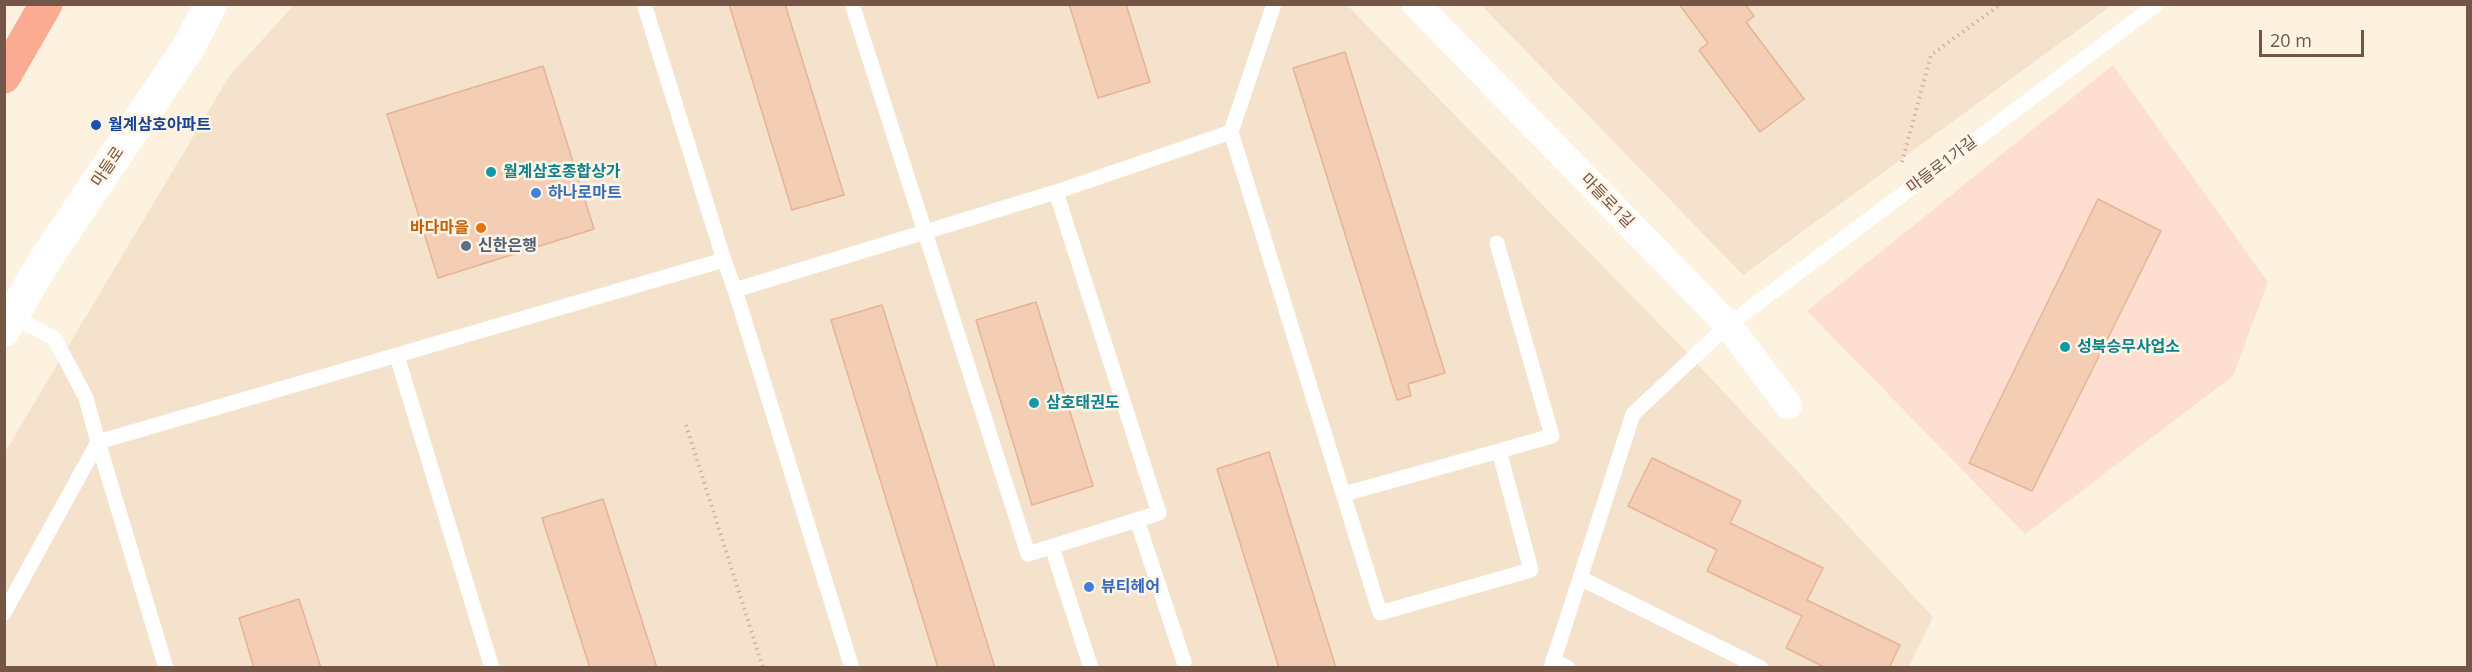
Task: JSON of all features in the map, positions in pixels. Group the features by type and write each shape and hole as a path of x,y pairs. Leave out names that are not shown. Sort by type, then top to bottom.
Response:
{"highway":[{"path":"4,77 46,4"}],"main road":[{"name":"마들로","path":"9,323 45,260 188,48 211,4"}],"street":[{"name":"마들로1길","path":"1416,4 1728,325 1788,405"}],"lane":[{"path":"644,4 852,668"},
{"path":"852,4 1028,554 1160,513 1056,192"},
{"path":"1274,4 1230,132 1380,613 1531,570 1499,452"},
{"name":"마들로1가길","path":"1552,664 1633,414 1728,325 2157,4"},
{"path":"735,290 1056,192 1230,132"},
{"path":"1344,495 1552,436 1497,243"},
{"path":"4,613 98,442 724,260"},
{"path":"9,323 55,339 86,398 166,668"},
{"path":"397,356 492,668"},
{"path":"1137,520 1184,662"},
{"path":"1052,547 1091,668"},
{"path":"1580,578 1761,668"},
{"path":"1552,664 1568,668"}],"path":[{"path":"1891,203 1931,55 2001,4"},
{"path":"686,425 763,668"}],"shaded area":[{"path":"295,4 1347,5 1677,342 1933,617 1908,668 5,668 5,452 230,75"},
{"path":"1481,5 2112,5 1743,275"},
{"path":"2113,65 2268,282 2233,376 2025,534 1807,311"}],"building":[{"path":"729,4 785,4 844,195 792,210"},
{"path":"1069,4 1126,4 1150,82 1098,98"},
{"path":"1679,4 1745,4 1754,16 1746,22 1804,99 1760,132 1699,50 1708,43"},
{"path":"1345,52 1445,373 1408,384 1411,396 1397,400 1293,68"},
{"name":"월계삼호종합상가","path":"543,66 594,229 438,278 387,114"},
{"name":"성북승무사업소","path":"2098,199 2161,231 2032,491 1969,463"},
{"name":"삼호태권도","path":"1036,302 1093,486 1032,505 976,320"},
{"path":"882,305 995,668 938,668 831,320"},
{"path":"1269,452 1336,668 1279,668 1217,469"},
{"path":"1652,458 1741,501 1730,523 1823,568 1807,600 1900,645 1889,668 1826,668 1786,648 1802,616 1707,571 1717,550 1628,506"},
{"path":"603,499 657,668 590,668 542,518"},
{"path":"299,599 321,668 254,668 239,618"}],"place":[{"name":"월계삼호아파트","path":"96,125"},
{"name":"월계삼호종합상가","path":"491,172"},
{"name":"하나로마트","path":"536,193"},
{"name":"바다마을","path":"481,228"},
{"name":"신한은행","path":"466,246"},
{"name":"성북승무사업소","path":"2065,347"},
{"name":"삼호태권도","path":"1034,403"},
{"name":"뷰티헤어","path":"1089,587"}]}
